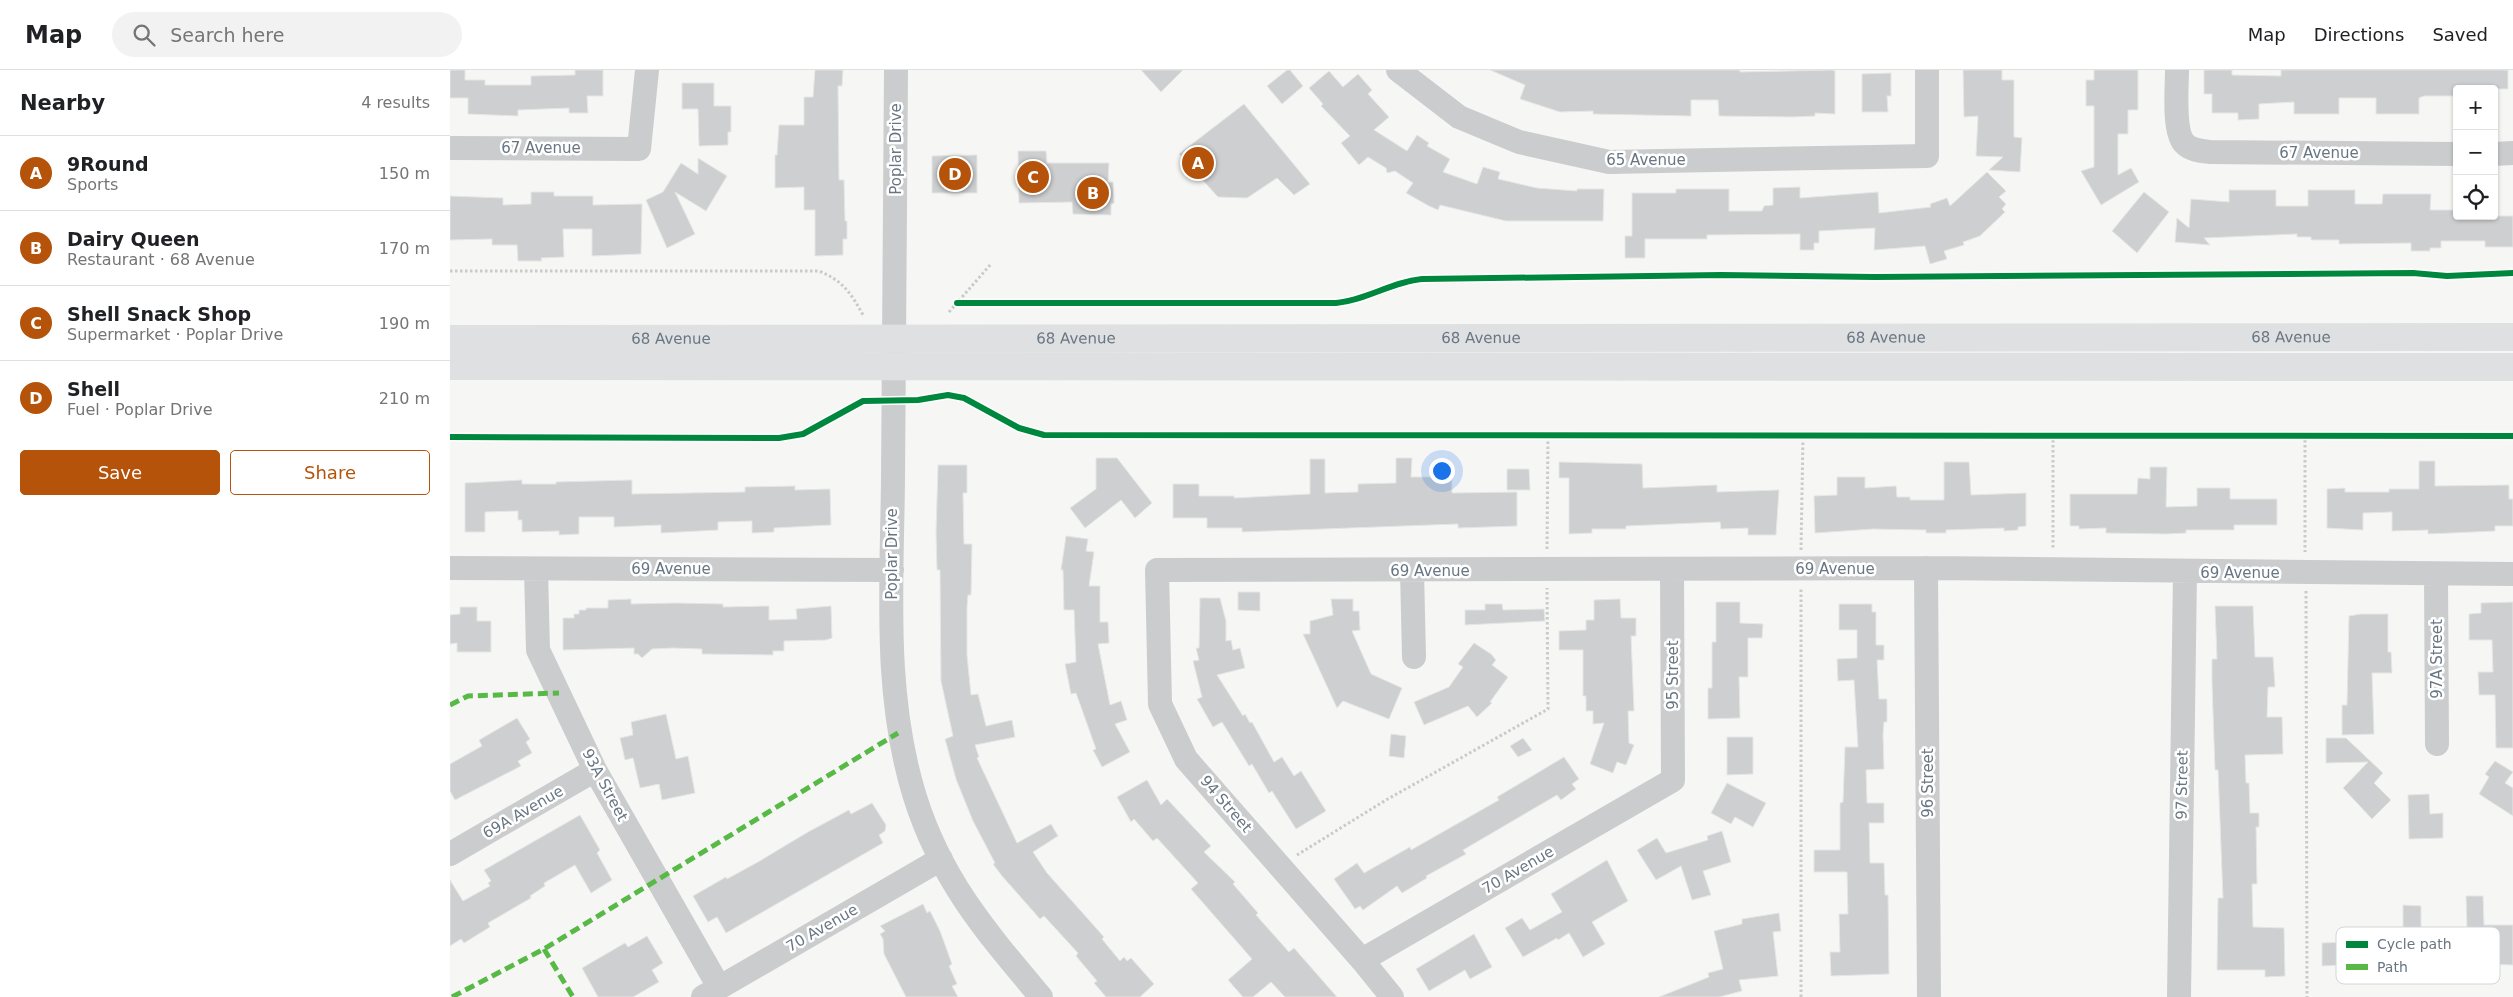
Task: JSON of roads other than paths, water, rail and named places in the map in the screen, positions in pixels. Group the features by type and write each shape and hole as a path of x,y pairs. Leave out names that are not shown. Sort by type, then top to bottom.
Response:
{"main road":[{"name":"68 Avenue","path":"450,339 2513,337"},
{"name":"68 Avenue","path":"450,366 2513,367"}],"street":[{"name":"67 Avenue","path":"450,148 638,149 647,70"},
{"name":"Poplar Drive","path":"896,70 892,570 893,684 898,733 915,798 941,859 972,914 1042,997"},
{"name":"65 Avenue","path":"1398,70 1460,117 1519,142 1609,162 1927,156 1927,70"},
{"name":"67 Avenue","path":"2177,70 2177,118 2184,143 2195,150 2210,152 2453,154"},
{"path":"2498,154 2513,153"},
{"name":"69 Avenue","path":"450,568 892,570"},
{"name":"69 Avenue","path":"1157,570 1412,571 1926,568 2185,573 2513,574"},
{"name":"96 Street","path":"1926,568 1929,997"},
{"name":"93A Street","path":"536,569 538,650 595,770 711,992"},
{"name":"94 Street","path":"1157,570 1160,704 1186,759 1362,960 1392,997"},
{"name":"95 Street","path":"1672,570 1673,780"},
{"path":"1412,571 1414,657"},
{"name":"97 Street","path":"2179,997 2185,573"},
{"name":"97A Street","path":"2436,574 2437,744"},
{"name":"69A Avenue","path":"450,854 595,770"},
{"name":"70 Avenue","path":"1362,960 1673,780"},
{"name":"70 Avenue","path":"711,992 941,859"}],"place":[{"name":"9Round","path":"1198,163"},
{"name":"Shell","path":"955,174"},
{"name":"Shell Snack Shop","path":"1033,177"},
{"name":"Dairy Queen","path":"1093,193"}]}
